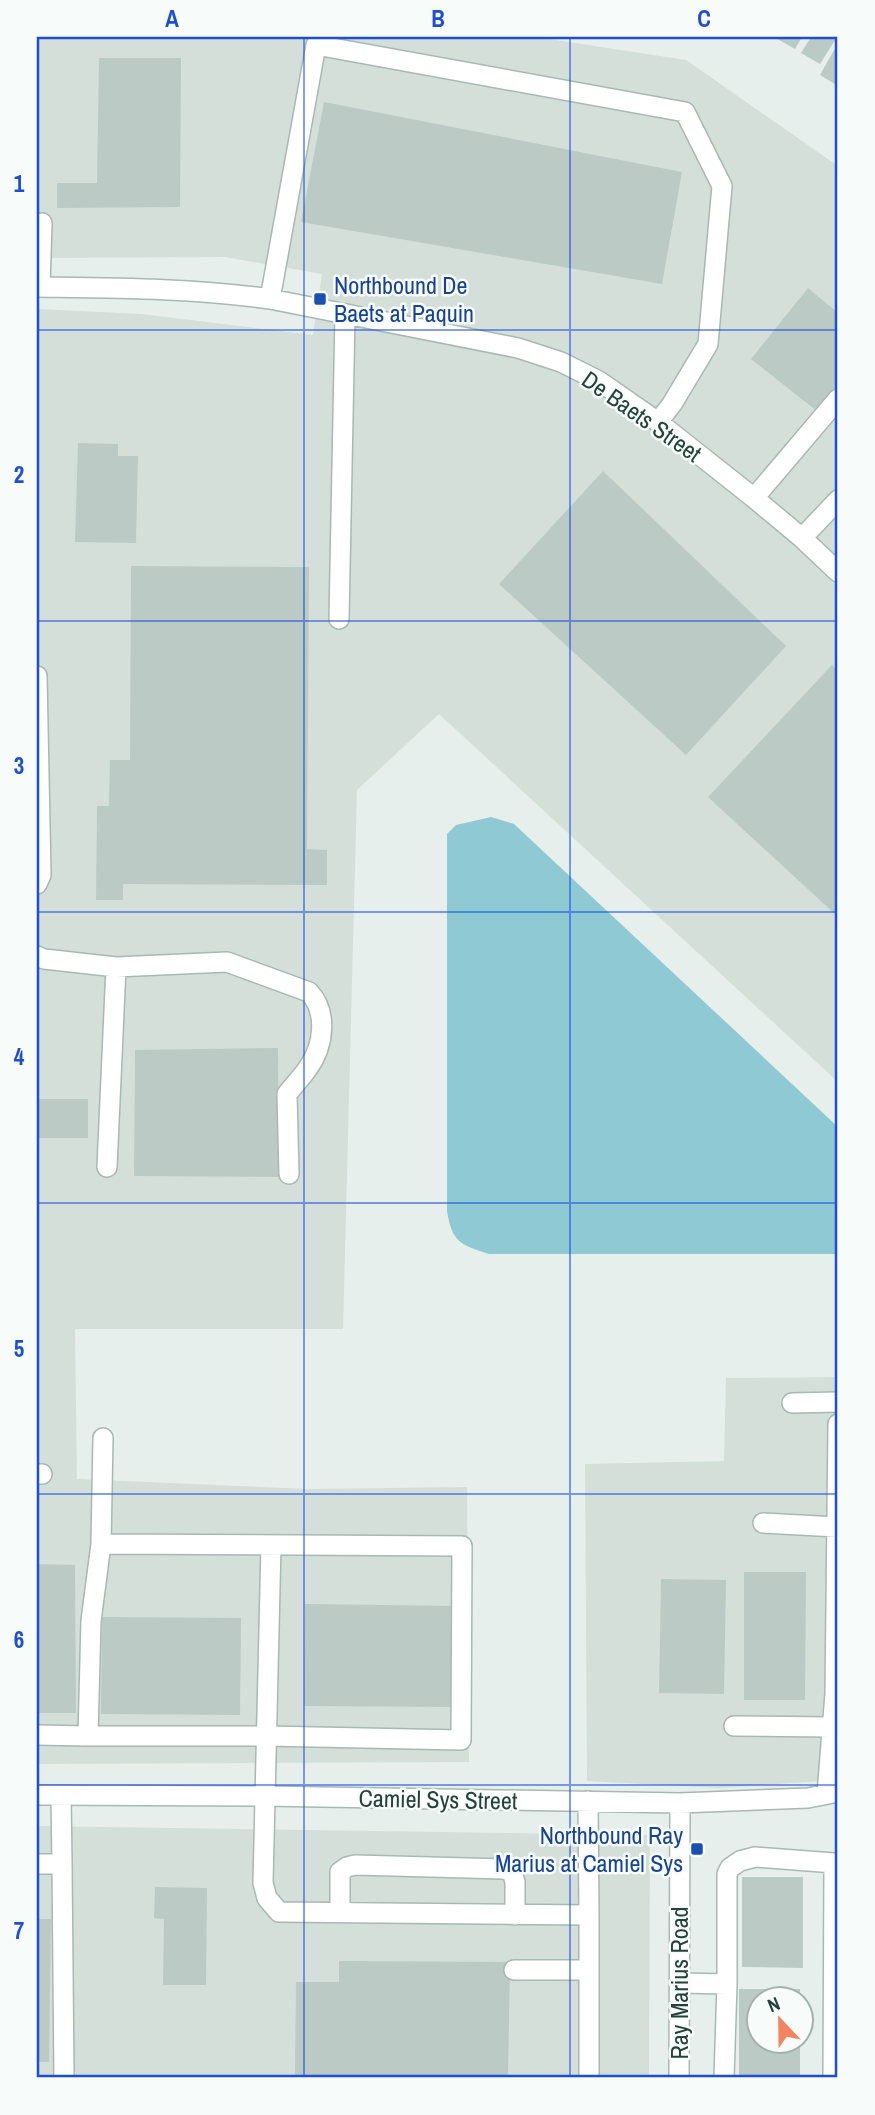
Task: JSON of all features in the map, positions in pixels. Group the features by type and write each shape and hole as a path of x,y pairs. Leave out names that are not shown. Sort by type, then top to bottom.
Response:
{"street":[{"path":"270,299 316,45 685,112 722,186 708,344 657,422"},
{"path":"39,287 42,223"},
{"name":"De Baets Street","path":"39,287 232,293 518,348 561,362 599,381 657,422 754,498 838,572"},
{"path":"339,619 345,315"},
{"path":"754,498 838,399"},
{"path":"802,538 838,500"},
{"path":"37,676 40,875 37,884"},
{"path":"37,956 116,967 227,962 309,992 317,1001 322,1032 310,1067 287,1094 289,1174"},
{"path":"107,1167 116,967"},
{"path":"792,1403 838,1402"},
{"path":"833,1793 838,1424"},
{"path":"89,1736 91,1621 101,1544 103,1438"},
{"path":"764,1523 837,1527"},
{"path":"37,1735 461,1740 462,1546 101,1544"},
{"path":"271,1545 263,1883 267,1898 279,1912 589,1915"},
{"path":"734,1726 835,1730"},
{"name":"Camiel Sys Street","path":"37,1795 680,1803 808,1798 833,1793"},
{"path":"61,1795 64,2078"},
{"path":"588,1801 589,2078"},
{"name":"Ray Marius Road","path":"679,2078 680,1803"},
{"path":"724,2078 727,1874 730,1868 740,1861 755,1857 834,1863 832,2078"},
{"path":"37,1864 62,1864"},
{"path":"340,1912 340,1872 355,1865 504,1869 512,1872 515,1882 515,1915"},
{"path":"514,1970 589,1970"},
{"path":"680,1983 727,1984"}],"shaded area":[{"path":"37,37 536,37 686,60 838,166 838,1082 439,714 357,790 343,1329 75,1329 77,1479 309,1489 467,1487 469,1762 37,1764 37,309 141,314 313,335 322,274 225,257 37,258"},
{"path":"838,1377 838,1780 719,1788 587,1781 585,1464 724,1461 726,1378"},
{"path":"37,1826 650,1835 649,2078 37,2078"}],"water":[{"path":"491,817 514,824 838,1127 838,1254 489,1254 464,1245 455,1236 447,1211 447,834 456,825"}],"building":[{"path":"774,37 802,37 795,49"},
{"path":"811,37 830,37 835,40 820,64 801,53"},
{"path":"838,43 838,86 820,75"},
{"path":"99,58 181,58 180,207 57,208 57,183 97,183"},
{"path":"324,102 682,172 662,284 301,222"},
{"path":"808,288 838,313 838,384 817,411 751,359"},
{"path":"78,443 118,444 118,456 138,456 136,543 75,542"},
{"path":"603,471 786,646 686,755 499,584"},
{"path":"131,566 309,567 307,849 327,850 327,885 123,884 123,900 96,900 97,806 109,806 110,760 130,760"},
{"path":"832,665 838,671 836,915 708,797"},
{"path":"278,1048 279,1177 134,1176 135,1050"},
{"path":"37,1099 88,1099 88,1138 37,1138"},
{"path":"37,1564 75,1565 76,1713 37,1713"},
{"path":"744,1572 806,1572 805,1700 744,1700"},
{"path":"661,1579 726,1580 724,1694 659,1693"},
{"path":"305,1604 457,1606 456,1707 304,1706"},
{"path":"102,1617 241,1618 240,1715 101,1714"},
{"path":"742,1877 803,1877 803,1968 742,1967"},
{"path":"155,1887 207,1888 206,1985 163,1985 164,1919 154,1918"},
{"path":"37,1919 51,1919 49,2062 37,2062"},
{"path":"339,1961 510,1962 508,2078 295,2078 296,1982 339,1982"},
{"path":"739,1989 746,1989 746,2056 800,2056 800,2078 739,2078"}],"place":[{"name":"Northbound De Baets at Paquin","path":"320,299"},
{"name":"Northbound Ray Marius at Camiel Sys","path":"697,1849"}]}
